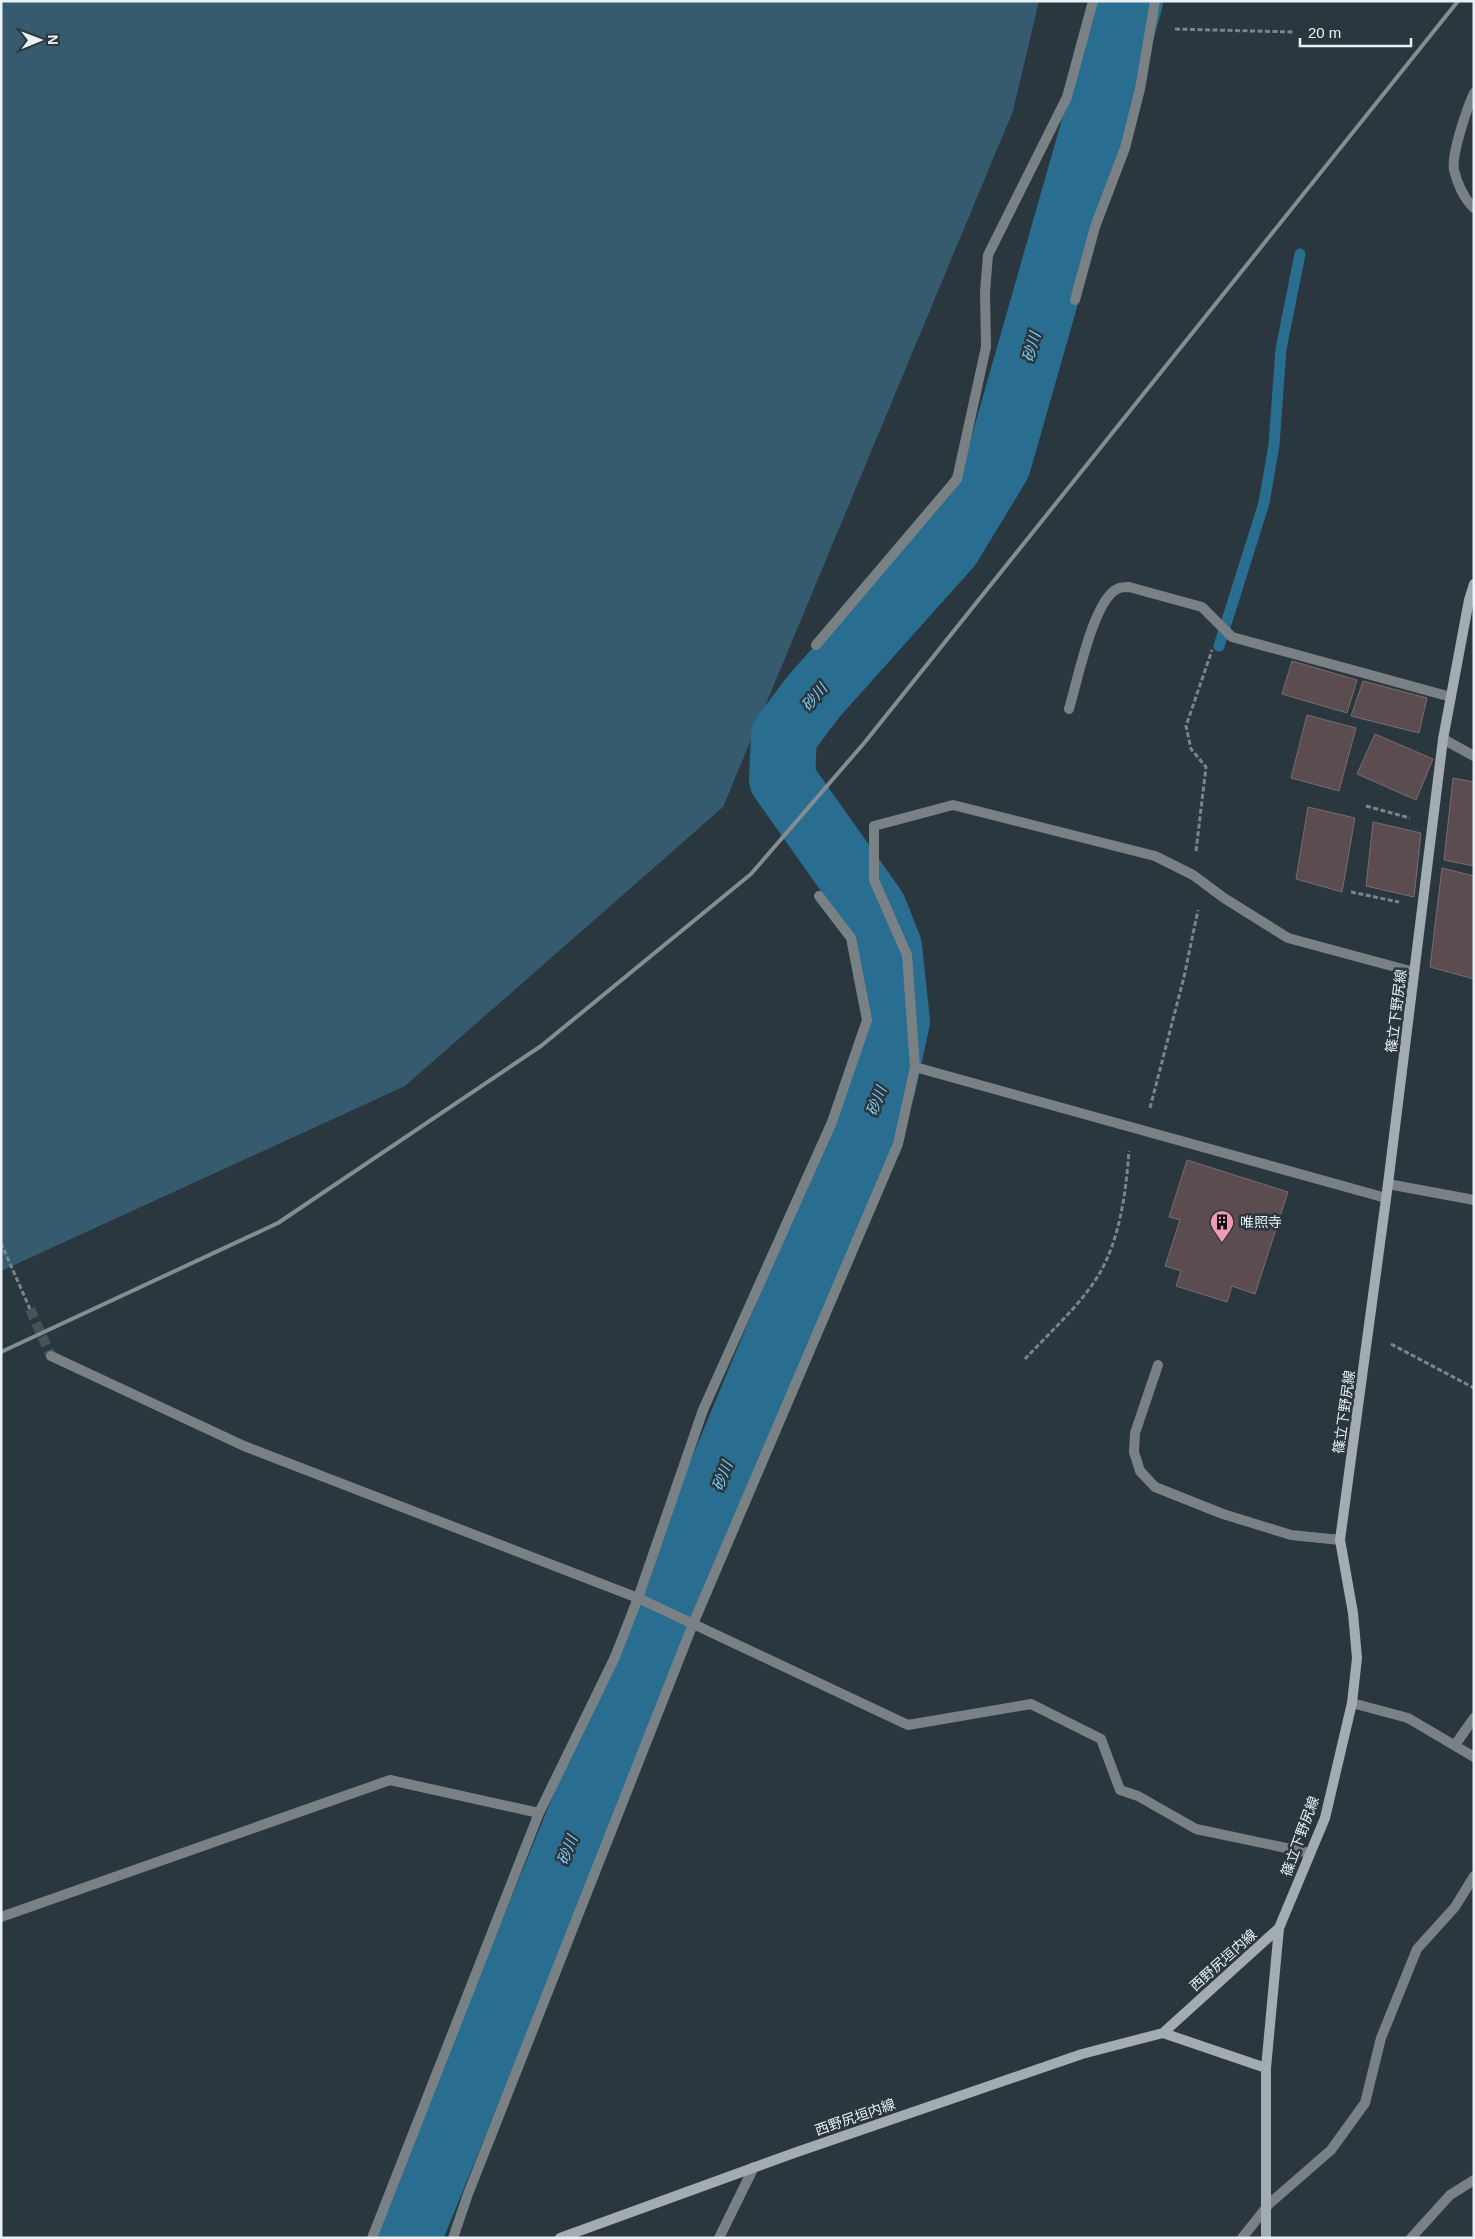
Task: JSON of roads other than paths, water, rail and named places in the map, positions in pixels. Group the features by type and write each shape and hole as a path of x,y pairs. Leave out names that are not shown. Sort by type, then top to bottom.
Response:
{"main road":[{"name":"篠立下野尻線","path":"1266,2238 1266,2068 1279,1928 1325,1818 1352,1703 1357,1658 1353,1612 1340,1540 1388,1184 1443,739 1469,600 1474,584"},
{"name":"西野尻垣内線","path":"560,2238 754,2167 1082,2054 1163,2033 1279,1928"},
{"path":"1163,2033 1266,2068"}],"street":[{"path":"816,645 957,479 986,346 985,292 988,255 1067,97 1093,1"},
{"path":"1074,300 1095,226 1125,148 1140,89 1155,1"},
{"path":"1474,93 1464,115 1454,168 1466,200 1474,208"},
{"path":"1069,709 1092,627 1105,602 1118,588 1129,587 1202,607 1232,637 1451,697"},
{"path":"1443,739 1474,756"},
{"path":"453,2238 468,2194 693,1624 898,1144 915,1067 907,955 874,880 874,826 953,805 1155,856 1193,875 1288,938 1414,972"},
{"path":"372,2238 539,1813 615,1657 638,1598 702,1410 832,1122 867,1020 851,938 819,896"},
{"path":"915,1067 1386,1198"},
{"path":"1388,1184 1474,1200"},
{"path":"51,1356 244,1446 638,1598 908,1725 1032,1704 1102,1738 1120,1790 1138,1796 1196,1829 1310,1853"},
{"path":"1158,1365 1135,1433 1134,1452 1140,1472 1155,1487 1223,1514 1292,1535 1340,1540"},
{"path":"1352,1703 1408,1718 1474,1757"},
{"path":"1456,1746 1474,1718"},
{"path":"1,1918 390,1780 539,1813"},
{"path":"1242,2238 1265,2212 1269,2204 1331,2150 1365,2103 1381,2038 1417,1949 1455,1907 1474,1876"},
{"path":"719,2238 754,2167"},
{"path":"1411,2238 1450,2195 1474,2180"}],"waterway":[{"name":"砂川","path":"408,2238 682,1567 883,1085 897,1021 889,947 874,909 782,779 784,736 814,696 949,545 998,464 1130,1"},
{"path":"1219,646 1264,503 1274,445 1281,349 1300,254"}],"tunnel":[{"path":"30,1309 51,1356"}],"railway":[{"path":"1,1352 278,1223 541,1046 751,874 865,742 1458,1"}],"place":[{"name":"唯照寺","path":"1222,1243"}]}
